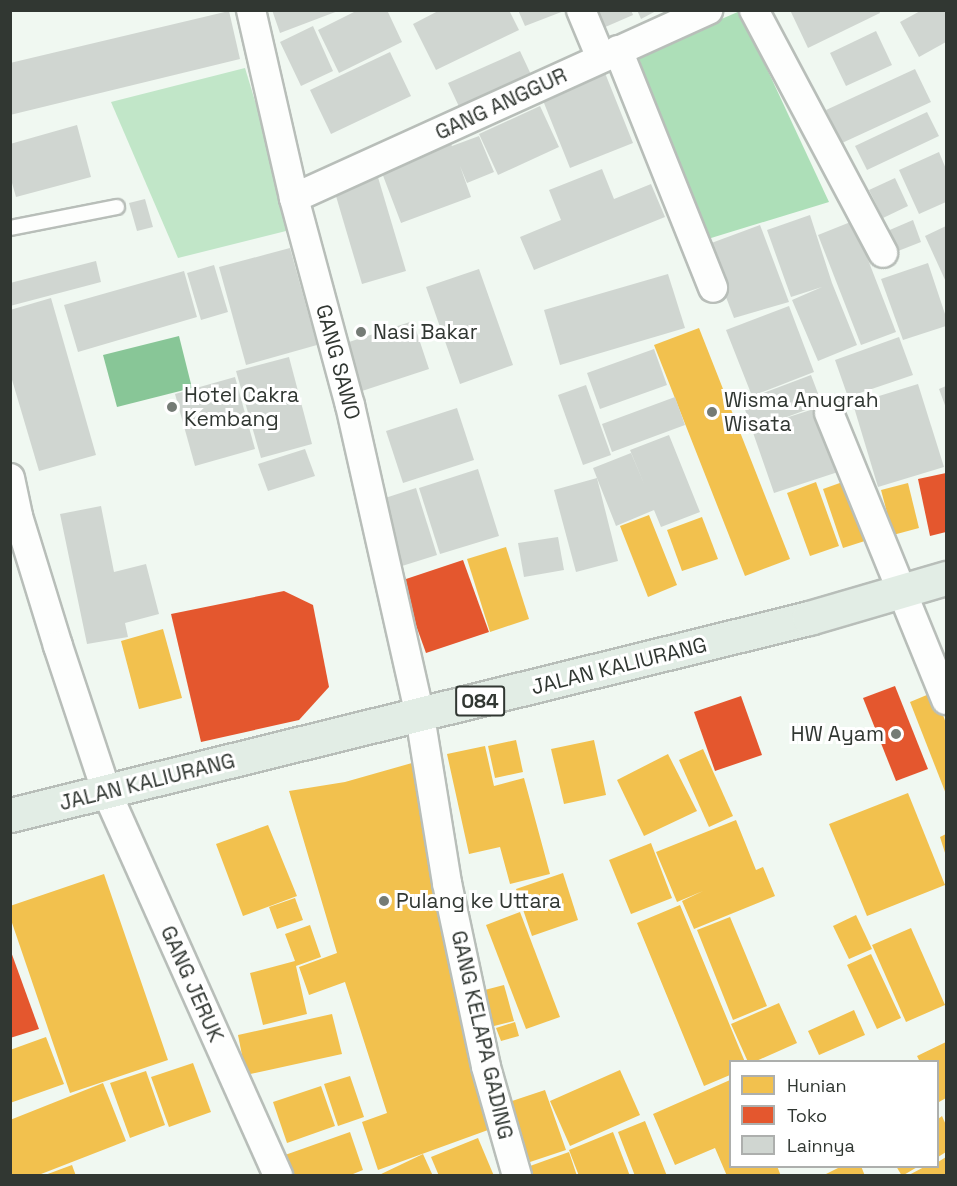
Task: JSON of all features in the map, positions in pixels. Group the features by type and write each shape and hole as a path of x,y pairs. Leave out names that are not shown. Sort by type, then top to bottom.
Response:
{"main road":[{"name":"JALAN KALIURANG","path":"10,815 420,716 798,621 946,578"}],"street":[{"name":"GANG SAWO","path":"251,10 294,198 350,405 420,716"},
{"path":"581,10 609,54 713,288"},
{"name":"GANG ANGGUR","path":"294,198 708,10"},
{"path":"754,10 883,253"},
{"path":"829,413 946,700"},
{"name":"GANG JERUK","path":"10,478 18,516 51,624 107,793 278,1176"},
{"name":"GANG KELAPA GADING","path":"420,716 452,906 486,1067 517,1176"}],"lane":[{"path":"10,228 117,207"}],"shaded area":[{"path":"740,11 829,202 698,242 638,55"},
{"path":"245,68 294,229 178,258 111,102"},
{"path":"179,336 192,388 117,407 103,355"}],"building: Hunian":[{"path":"699,328 790,559 745,576 654,345"},
{"path":"851,479 871,539 843,548 823,489"},
{"path":"816,482 839,546 810,556 787,493"},
{"path":"908,483 919,528 893,535 881,490"},
{"path":"649,515 677,585 648,597 620,526"},
{"path":"702,517 718,559 682,571 667,530"},
{"path":"506,547 529,619 490,632 467,559"},
{"path":"163,629 182,698 139,709 121,641"},
{"path":"934,692 946,723 946,794 910,702"},
{"path":"516,740 523,772 495,778 488,746"},
{"path":"594,740 606,795 564,804 551,749"},
{"path":"485,746 494,786 524,778 550,874 510,884 500,847 469,854 447,754"},
{"path":"703,749 733,816 709,827 679,760"},
{"path":"668,754 697,811 644,836 617,780"},
{"name":"Pulang ke Uttara","path":"419,761 499,1126 378,1170 362,1122 387,1113 345,982 309,995 299,967 337,953 289,791 345,782"},
{"path":"908,793 945,885 867,916 829,824"},
{"path":"736,820 756,870 763,867 775,896 694,929 682,901 703,891 677,902 656,852"},
{"path":"268,825 297,896 243,916 216,844"},
{"path":"946,834 946,856 940,837"},
{"path":"651,843 672,898 631,914 609,860"},
{"path":"563,873 578,920 532,936 516,889"},
{"path":"104,874 168,1060 70,1093 10,917 10,906"},
{"path":"295,898 303,920 277,929 269,907"},
{"path":"680,905 744,1060 729,1060 729,1075 704,1086 637,923"},
{"path":"520,912 560,1017 526,1029 486,925"},
{"path":"856,915 872,949 849,959 833,926"},
{"path":"730,917 767,1006 733,1020 697,930"},
{"path":"310,925 321,957 296,966 307,1014 263,1025 250,973 295,961 285,934"},
{"path":"911,928 945,1005 906,1022 872,945"},
{"path":"871,954 901,1018 877,1029 847,965"},
{"path":"504,985 514,1021 486,1028 477,992"},
{"path":"779,1003 797,1043 759,1060 747,1060 731,1024"},
{"path":"854,1010 865,1035 819,1055 808,1031"},
{"path":"332,1014 342,1054 246,1075 238,1035"},
{"path":"515,1022 519,1036 501,1041 496,1028"},
{"path":"46,1037 64,1084 10,1103 10,1050"},
{"path":"946,1042 946,1098 939,1102 939,1060 919,1060 917,1056"},
{"path":"193,1063 211,1112 169,1127 151,1077"},
{"path":"620,1070 640,1115 570,1146 550,1101"},
{"path":"146,1071 165,1125 130,1138 110,1083"},
{"path":"350,1076 364,1117 338,1126 324,1084"},
{"path":"729,1080 729,1168 778,1168 781,1176 727,1176 715,1148 675,1165 653,1114"},
{"path":"103,1083 126,1141 36,1176 10,1176 10,1120"},
{"path":"321,1086 335,1126 287,1143 273,1102"},
{"path":"545,1090 566,1150 530,1162 525,1148 517,1150 509,1102"},
{"path":"942,1116 946,1125 946,1152 939,1156 939,1118"},
{"path":"645,1121 667,1176 635,1176 618,1132"},
{"path":"350,1132 363,1170 348,1176 292,1176 285,1155"},
{"path":"613,1132 630,1176 579,1176 569,1150"},
{"path":"478,1138 494,1176 439,1176 431,1157"},
{"path":"569,1152 577,1176 533,1176 530,1166"},
{"path":"423,1154 433,1176 377,1176"},
{"path":"946,1157 946,1176 907,1176 922,1168 939,1168 939,1161"},
{"path":"72,1165 76,1176 45,1176 45,1175"},
{"path":"838,1168 862,1168 865,1176 822,1176"},
{"path":"897,1168 916,1168 902,1176"}],"building: Toko":[{"path":"946,473 946,532 930,536 918,479"},
{"path":"463,560 489,632 426,653 400,581"},
{"path":"284,591 313,605 329,687 299,720 201,742 171,614"},
{"name":"HW Ayam","path":"895,686 928,769 896,781 863,698"},
{"path":"741,696 762,755 715,771 694,712"},
{"path":"10,949 39,1029 10,1038"}],"building: Lainnya":[{"path":"272,10 338,10 338,11 280,33"},
{"path":"358,10 387,10 402,42 339,73 318,30"},
{"path":"440,10 509,10 519,30 436,70 413,24"},
{"path":"518,10 564,10 564,11 525,26"},
{"path":"594,10 631,10 633,15 603,28"},
{"path":"637,10 658,10 641,19"},
{"path":"790,10 879,10 880,13 808,48"},
{"path":"922,10 946,10 946,42 919,57 900,22"},
{"path":"229,11 240,59 10,115 10,63"},
{"path":"313,26 333,71 301,86 280,42"},
{"path":"876,31 892,65 846,86 830,53"},
{"path":"520,51 534,81 462,113 448,83"},
{"path":"390,52 411,96 331,134 310,90"},
{"path":"915,69 931,102 842,143 826,110"},
{"path":"605,73 633,143 570,168 542,98"},
{"path":"540,106 559,147 498,175 479,134"},
{"path":"927,112 939,136 867,170 855,146"},
{"path":"77,125 91,177 16,197 10,176 10,144"},
{"path":"479,136 494,172 467,183 460,166 471,197 401,223 379,165 449,139 452,146"},
{"path":"939,152 946,169 946,202 919,214 899,170"},
{"path":"602,169 614,199 651,184 665,217 534,270 520,237 561,220 549,190"},
{"path":"377,174 406,271 362,284 333,186"},
{"path":"895,178 908,206 883,218 869,190"},
{"path":"145,199 153,227 137,231 129,203"},
{"path":"810,215 832,283 857,345 818,361 792,300 822,287 791,297 767,230"},
{"path":"913,220 921,242 893,253 885,232"},
{"path":"853,221 896,332 861,345 818,235"},
{"path":"760,225 789,302 734,318 706,245"},
{"path":"946,226 946,282 925,236"},
{"path":"290,248 317,345 246,365 219,267"},
{"path":"96,261 101,282 10,306 10,283"},
{"path":"928,263 946,317 946,326 903,340 881,279"},
{"path":"214,265 228,312 201,320 187,273"},
{"path":"479,269 513,365 460,384 426,287"},
{"path":"184,271 197,317 78,352 64,305"},
{"path":"668,274 685,328 560,365 544,310"},
{"path":"51,298 96,455 39,471 10,373 10,310"},
{"path":"789,306 814,372 752,396 726,330"},
{"path":"413,321 429,369 362,391 346,343"},
{"path":"899,337 913,375 848,397 835,360"},
{"path":"654,349 667,385 600,409 587,373"},
{"path":"289,357 312,444 261,458 236,371"},
{"path":"811,375 822,404 776,421 820,407 841,471 774,493 742,401"},
{"path":"235,377 255,449 195,466 175,394"},
{"path":"918,384 944,467 878,487 853,404"},
{"path":"586,385 611,455 583,465 558,395"},
{"path":"946,386 946,408 939,389"},
{"path":"675,397 685,425 612,452 602,424"},
{"path":"457,408 474,460 403,483 386,431"},
{"path":"669,435 700,512 661,527 654,510 616,526 593,468 631,453 645,486 630,450"},
{"path":"305,449 315,476 268,491 258,464"},
{"path":"478,469 499,536 440,554 419,488"},
{"path":"597,478 618,561 576,572 554,490"},
{"path":"416,488 437,555 402,566 382,499"},
{"path":"101,506 114,572 146,564 159,614 125,623 128,637 87,644 60,514"},
{"path":"558,537 564,570 524,577 518,543"}],"place":[{"name":"Nasi Bakar","path":"361,332"},
{"name":"Hotel Cakra Kembang","path":"172,407"},
{"name":"Wisma Anugrah Wisata","path":"712,412"},
{"name":"HW Ayam","path":"896,734"},
{"name":"Pulang ke Uttara","path":"384,901"}]}
